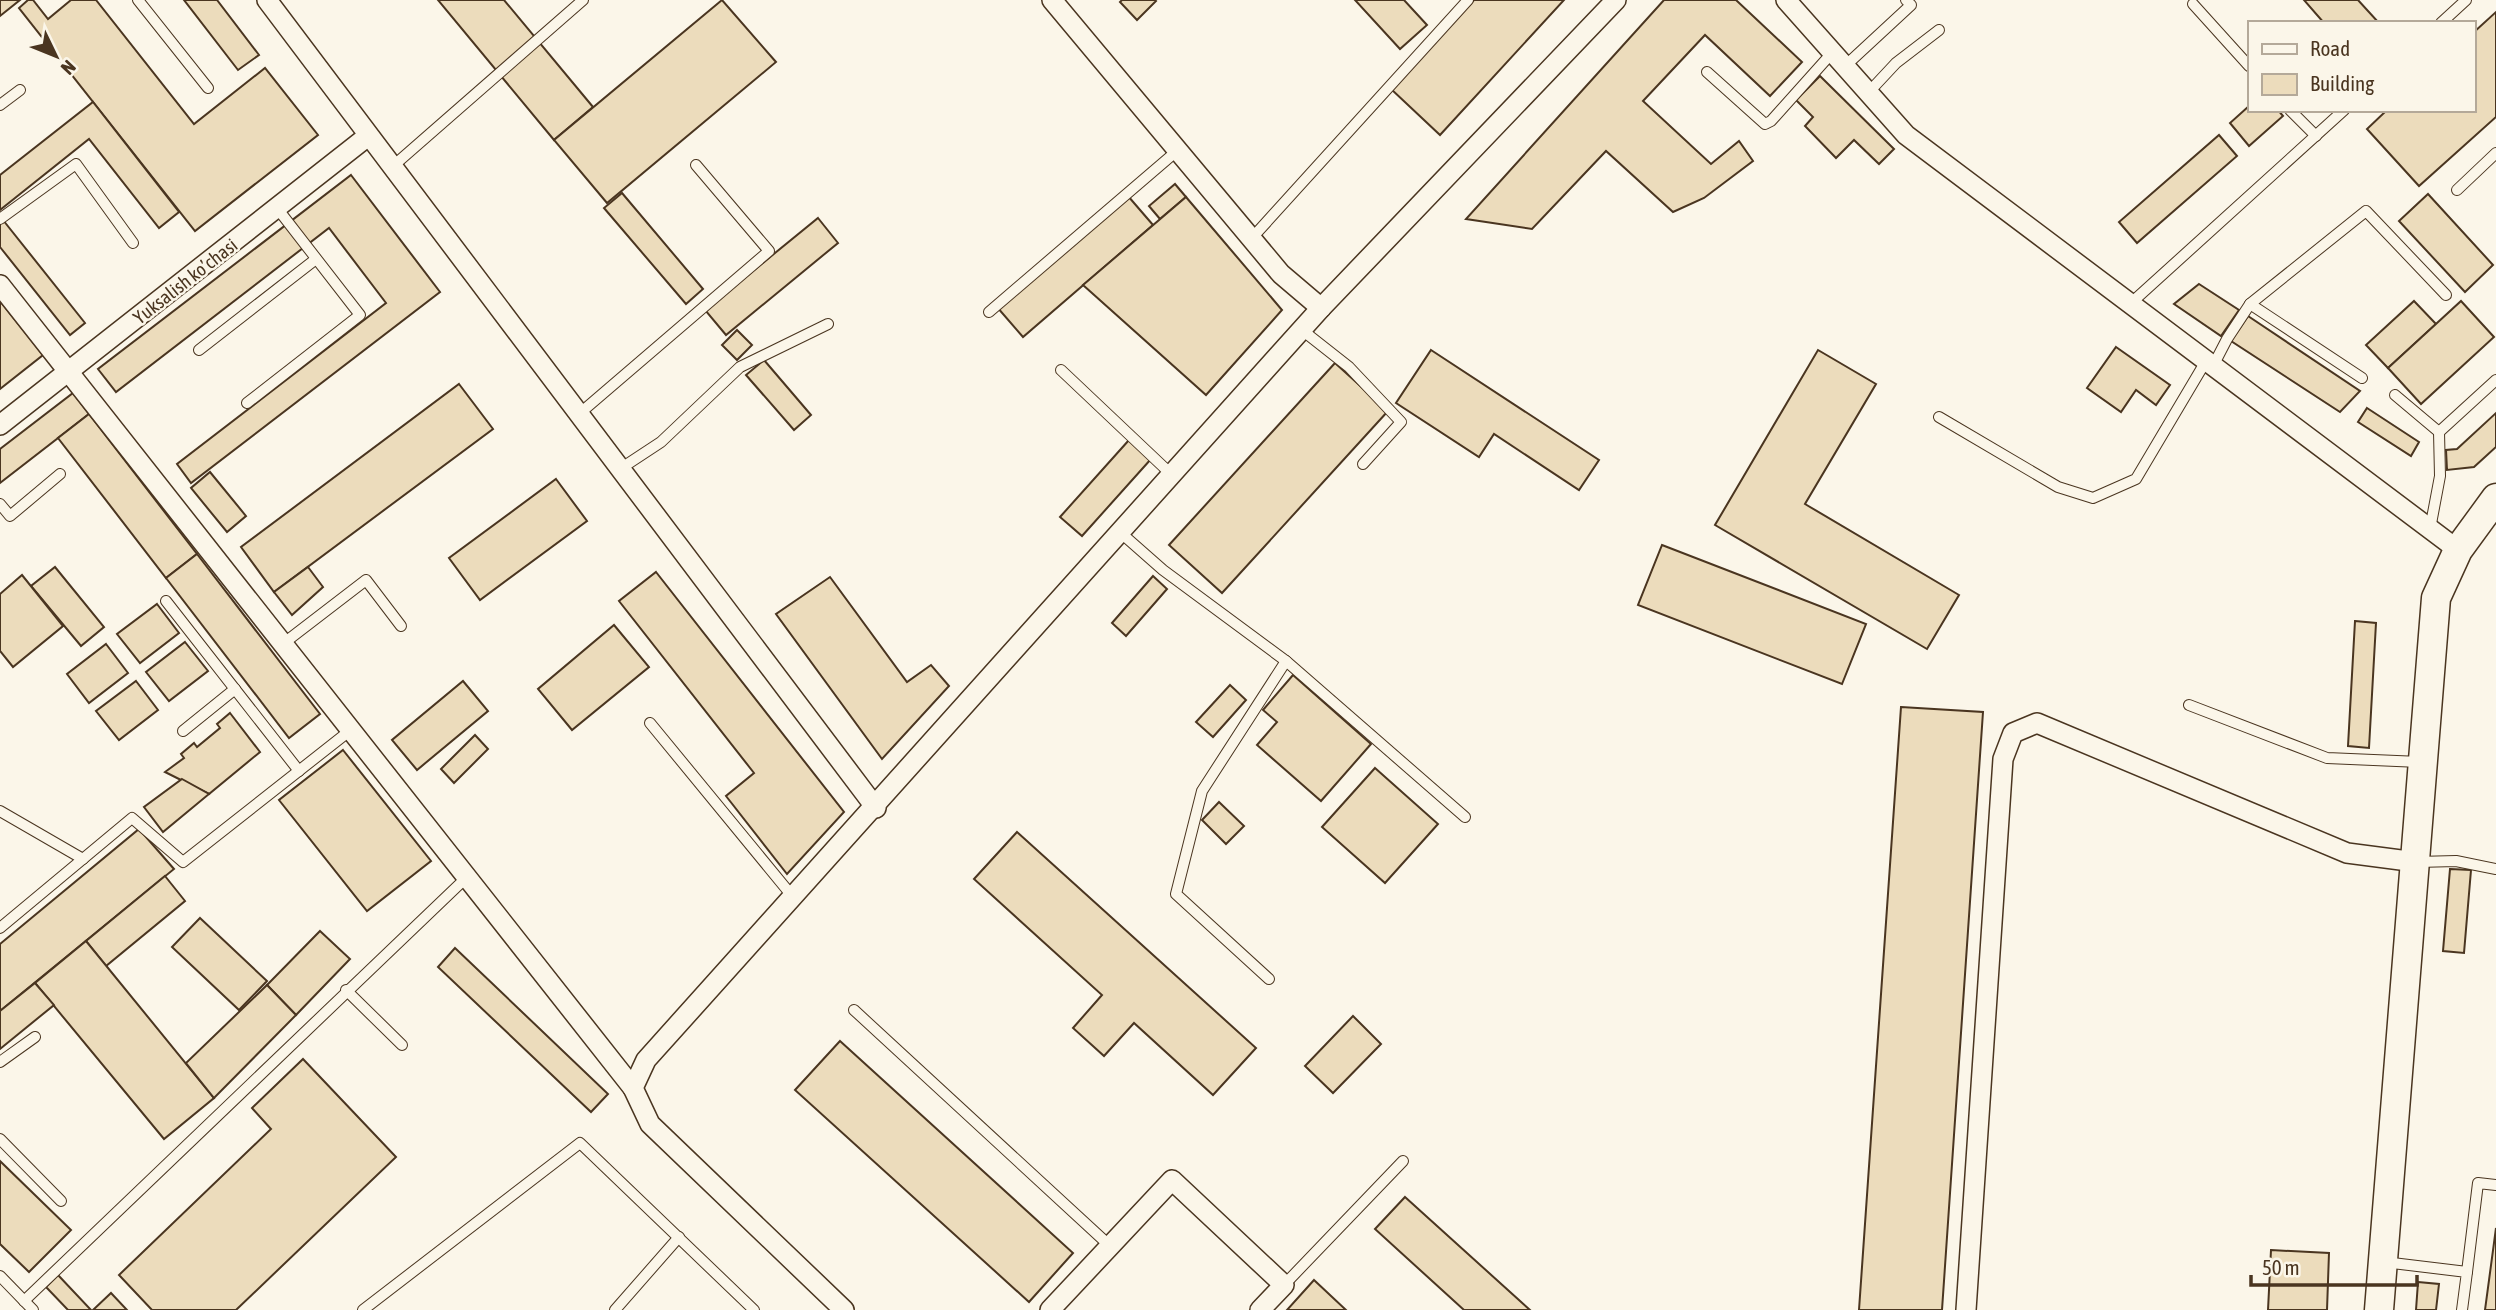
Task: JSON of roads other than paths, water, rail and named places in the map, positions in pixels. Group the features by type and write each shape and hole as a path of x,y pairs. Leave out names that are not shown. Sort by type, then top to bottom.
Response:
{"street":[{"path":"268,0 876,807"},
{"path":"1052,0 1282,274 1321,308"},
{"path":"633,1088 646,1060 876,807 1321,308 1616,0"},
{"path":"1786,0 1906,135 2458,550"},
{"name":"Yuksalish ko’chasi","path":"0,425 368,136"},
{"path":"0,285 633,1088 650,1125 844,1310"},
{"path":"2379,1310 2436,598 2458,550 2496,498"},
{"path":"1966,1310 2003,759 2013,733 2037,723 2347,853 2416,862"},
{"path":"1050,1310 1172,1180 1284,1285 1260,1310"}],"lane":[{"path":"138,0 208,88"},
{"path":"392,167 583,0"},
{"path":"1252,238 1468,0"},
{"path":"2443,21 2466,0"},
{"path":"1707,72 1765,124 1911,2"},
{"path":"2193,4 2248,65"},
{"path":"1868,94 1896,63 1939,30"},
{"path":"0,105 20,90"},
{"path":"2292,112 2316,136"},
{"path":"2130,304 2342,112"},
{"path":"989,312 1178,150"},
{"path":"2457,190 2496,153"},
{"path":"0,219 76,164 133,243"},
{"path":"579,414 769,251 696,165"},
{"path":"247,403 360,315 277,208"},
{"path":"1939,417 2058,487 2093,498 2136,479 2250,304 2367,211 2446,295"},
{"path":"199,350 316,259"},
{"path":"2250,304 2362,378"},
{"path":"620,469 661,442 740,367 828,324"},
{"path":"1302,330 1349,367 1401,422 1363,464"},
{"path":"1061,370 1173,475"},
{"path":"2439,432 2496,380"},
{"path":"2395,395 2439,432 2441,476 2430,529"},
{"path":"0,504 10,516 60,474"},
{"path":"1121,533 1163,570 1286,662 1465,817"},
{"path":"284,643 366,580 401,625"},
{"path":"166,601 299,771"},
{"path":"1269,978 1176,894 1202,791 1286,662"},
{"path":"183,731 235,689"},
{"path":"2189,705 2327,758 2423,762"},
{"path":"650,723 793,898"},
{"path":"0,928 132,818 183,862 352,729"},
{"path":"0,811 83,859"},
{"path":"2416,862 2456,861 2496,869"},
{"path":"24,1301 468,876"},
{"path":"346,990 402,1045"},
{"path":"855,1010 1110,1246"},
{"path":"0,1062 35,1037"},
{"path":"0,1139 61,1200"},
{"path":"363,1310 580,1143 754,1310"},
{"path":"1284,1285 1403,1161"},
{"path":"2462,1310 2478,1182 2496,1185"},
{"path":"615,1310 678,1237"},
{"path":"2383,1262 2466,1272"},
{"path":"0,1276 33,1310"}]}
